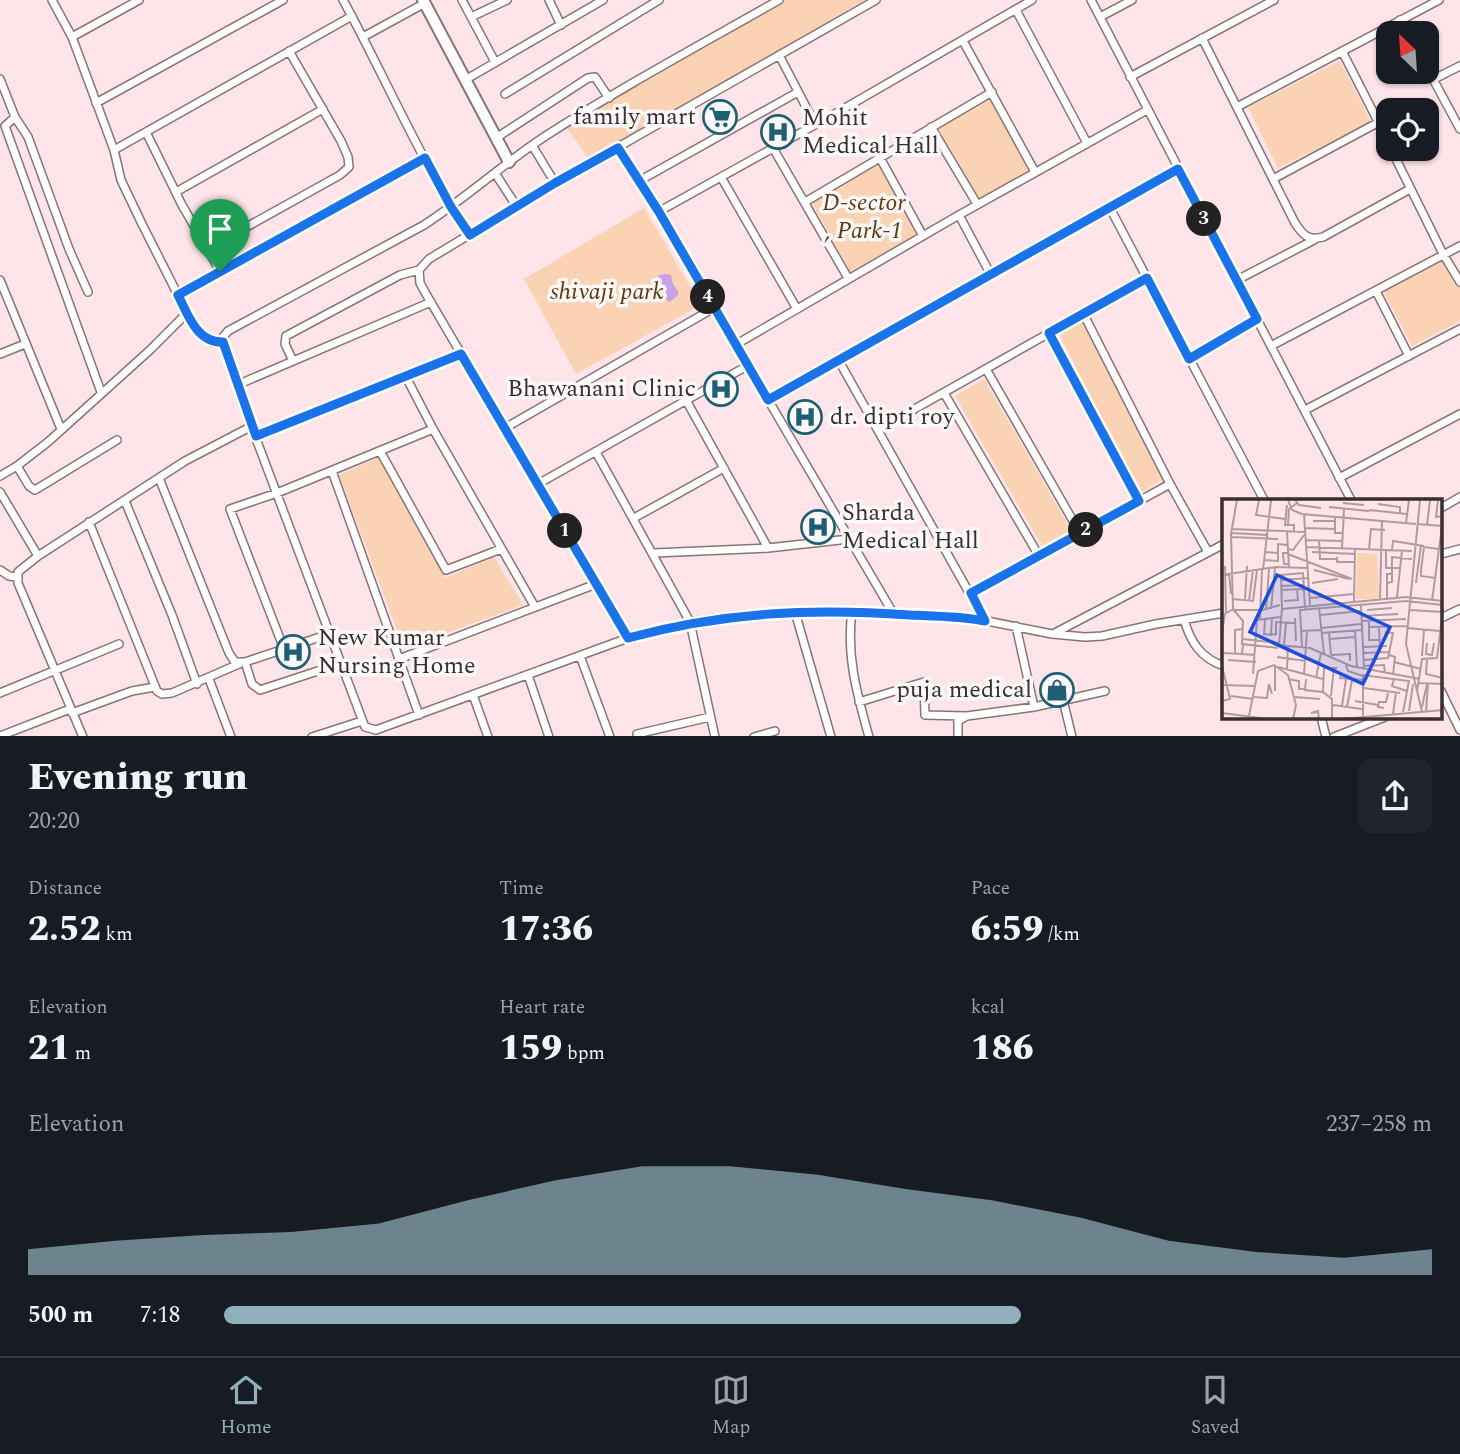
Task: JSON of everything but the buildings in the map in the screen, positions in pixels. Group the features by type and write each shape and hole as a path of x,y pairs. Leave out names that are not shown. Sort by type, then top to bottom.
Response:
{"street":[{"path":"52,0 72,37 131,202 187,313 207,341 223,342"},
{"path":"72,37 139,0"},
{"path":"96,103 283,0"},
{"path":"343,0 451,207 470,235"},
{"path":"462,0 495,62"},
{"path":"471,17 507,0"},
{"path":"549,0 561,25"},
{"path":"465,80 603,0"},
{"path":"505,94 659,0"},
{"path":"779,0 532,145 451,207 337,274 228,331 223,337 237,385 367,733 628,638 690,622 795,612 852,611 985,621 1070,637 1102,636 1222,613"},
{"path":"293,361 285,344 286,336 400,275 419,270 429,259 555,183 876,0"},
{"path":"659,212 1032,0"},
{"path":"1091,0 1350,499"},
{"path":"1100,17 1132,0"},
{"path":"1130,76 1274,0"},
{"path":"1237,107 1439,0"},
{"path":"363,37 424,2 509,162"},
{"path":"1016,10 1087,143"},
{"path":"114,150 352,16"},
{"path":"1202,38 1301,232 1307,238 1315,239"},
{"path":"963,41 1035,172"},
{"path":"208,249 346,171 348,156 289,51"},
{"path":"1342,51 1376,116"},
{"path":"779,55 815,124"},
{"path":"1439,76 1460,66"},
{"path":"496,138 588,78 595,77 610,98"},
{"path":"0,79 15,117 28,137 69,249 88,292"},
{"path":"1437,84 1460,127"},
{"path":"639,181 799,92"},
{"path":"805,202 879,156 992,92"},
{"path":"176,192 323,109"},
{"path":"735,345 977,204 1147,110"},
{"path":"15,117 5,126 101,392"},
{"path":"1273,179 1376,124"},
{"path":"931,127 977,204"},
{"path":"146,132 220,271"},
{"path":"532,145 555,183"},
{"path":"618,148 659,212 893,613"},
{"path":"773,148 848,278"},
{"path":"879,156 923,236"},
{"path":"178,295 425,158"},
{"path":"1397,161 1460,282"},
{"path":"768,400 1178,169"},
{"path":"495,173 517,207"},
{"path":"721,177 797,309"},
{"path":"1237,280 1315,239 1335,232 1410,189"},
{"path":"1110,208 1263,499"},
{"path":"959,215 991,275"},
{"path":"1271,346 1460,246"},
{"path":"419,270 420,283 628,638"},
{"path":"879,429 1147,278"},
{"path":"0,280 61,429"},
{"path":"1376,291 1409,356"},
{"path":"237,385 431,302"},
{"path":"505,428 714,308"},
{"path":"0,476 17,466 61,429 150,350 187,313"},
{"path":"1083,313 1170,484 1208,552"},
{"path":"1189,359 1257,319"},
{"path":"1305,410 1460,329"},
{"path":"1049,333 1139,501"},
{"path":"0,354 25,344"},
{"path":"256,436 461,354"},
{"path":"839,361 985,621"},
{"path":"538,484 747,366"},
{"path":"986,369 1080,533"},
{"path":"407,376 433,429 535,607"},
{"path":"944,393 1039,556"},
{"path":"686,400 768,548"},
{"path":"1339,478 1460,414"},
{"path":"83,736 17,577 18,572 89,522 159,478 212,445 252,426"},
{"path":"284,649 230,509 277,493 433,429"},
{"path":"17,466 29,486 35,490 117,440"},
{"path":"380,451 446,570 501,549"},
{"path":"596,452 690,622 715,736"},
{"path":"634,518 724,468"},
{"path":"332,471 419,715"},
{"path":"159,478 229,653 235,662 242,663"},
{"path":"971,593 1170,484"},
{"path":"0,492 38,556"},
{"path":"1442,507 1460,498"},
{"path":"125,501 173,615 197,684"},
{"path":"89,522 155,687 162,694 197,684 242,663 331,633"},
{"path":"654,553 768,548 849,540"},
{"path":"1052,634 1222,545"},
{"path":"1442,554 1460,549"},
{"path":"0,570 9,576 17,577"},
{"path":"399,659 596,584"},
{"path":"1442,618 1460,609"},
{"path":"852,611 849,652 869,736"},
{"path":"795,612 831,736"},
{"path":"1184,620 1200,652 1212,662 1222,665"},
{"path":"1016,626 1034,707"},
{"path":"0,692 119,644"},
{"path":"580,656 610,736"},
{"path":"242,663 252,684 260,691 342,663"},
{"path":"528,675 549,736"},
{"path":"209,679 231,736"},
{"path":"859,702 925,682 925,715 967,716 1034,707 1105,691"},
{"path":"0,736 132,691 155,687"},
{"path":"473,695 488,736"},
{"path":"1442,695 1460,730"},
{"path":"1063,700 1072,736"},
{"path":"958,736 958,721 967,716"},
{"path":"637,734 710,717"},
{"path":"1322,719 1326,736"},
{"path":"1337,736 1380,719"},
{"path":"315,736 362,721"},
{"path":"758,736 775,731"}],"green space":[{"path":"782,0 864,0 590,161 563,122"},
{"path":"1340,61 1371,122 1278,168 1248,107"},
{"path":"988,96 1028,170 980,199 936,125"},
{"name":"D-sector , Park-1","path":"879,163 918,233 848,273 848,267 811,201"},
{"name":"shivaji park","path":"644,208 701,305 576,374 524,279"},
{"path":"1445,257 1460,287 1460,321 1412,346 1383,291"},
{"path":"1083,321 1165,478 1139,494 1059,334"},
{"path":"984,379 1071,530 1042,546 955,396"},
{"path":"380,457 446,578 494,557 523,605 404,649 339,475"}],"shaded area":[{"path":"659,275 671,275 678,291 678,295 670,302 662,297 656,285"}],"place":[{"name":"family mart","path":"720,117"},
{"name":"Mohit Medical Hall","path":"778,132"},
{"name":"Bhawanani Clinic","path":"721,389"},
{"name":"dr. dipti roy","path":"805,417"},
{"name":"Sharda Medical Hall","path":"818,527"},
{"name":"New Kumar Nursing Home","path":"293,652"},
{"name":"puja medical","path":"1057,690"}],"route":[{"path":"618,148 659,212 768,400 1178,169 1257,319 1189,359 1147,278 1049,333 1139,501 971,593 985,621 852,611 795,612 690,622 628,638 461,354 256,436 223,342 212,343 201,335 178,295 220,271 425,158 451,207 470,235 618,148"}]}
